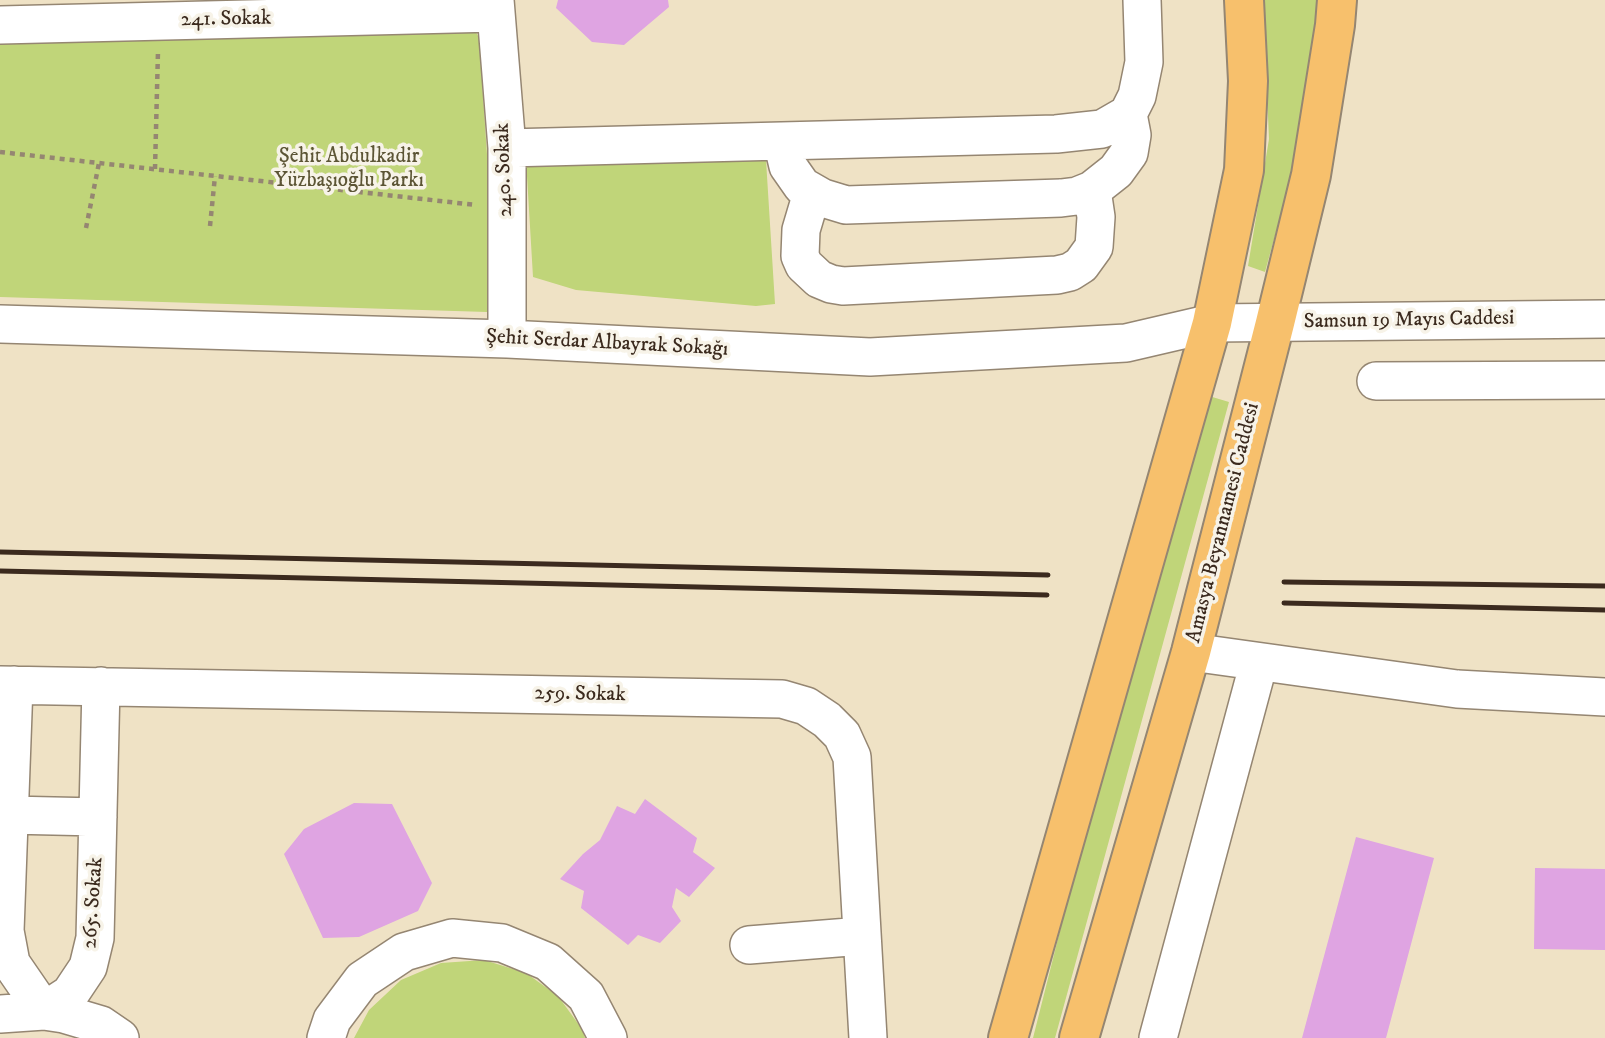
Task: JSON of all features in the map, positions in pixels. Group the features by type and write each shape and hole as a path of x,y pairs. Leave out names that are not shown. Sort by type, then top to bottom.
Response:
{"main road":[{"path":"1008,1038 1212,323 1244,170 1248,81 1244,0"},
{"name":"Amasya Beyannamesi Caddesi","path":"1079,1038 1191,652 1275,323 1311,175 1337,0"}],"street":[{"path":"507,148 1056,134 1102,129 1128,114 1137,96 1144,62 1142,0"},
{"name":"241. Sokak","path":"0,25 495,7"},
{"name":"240. Sokak","path":"495,7 507,148 507,340"},
{"path":"782,141 794,177 802,186 812,193 846,205 1061,198 1092,190 1116,171 1129,153 1132,135 1128,114"},
{"path":"812,193 801,230 800,256 804,265 819,279 843,286 1056,275 1070,272 1081,265 1094,247 1097,217 1092,190"},
{"name":"Samsun 19 Mayıs Caddesi","path":"1212,323 1605,318"},
{"path":"1556,320 1556,380"},
{"name":"Şehit Serdar Albayrak Sokağı","path":"0,324 507,340 870,356 1126,343 1212,323"},
{"path":"1376,381 1605,380"},
{"path":"1191,652 1457,689 1605,697"},
{"path":"1158,1038 1259,662"},
{"path":"7,685 9,815 5,931 11,963 44,1011"},
{"name":"259. Sokak","path":"7,685 782,699 806,706 827,720 842,735 852,757 868,1038"},
{"name":"265. Sokak","path":"44,1011 70,993 88,967 95,938 101,686"},
{"path":"9,815 98,817"},
{"path":"749,944 862,936"},
{"path":"326,1038 332,1020 362,980 404,951 452,939 502,943 548,962 586,996 608,1038"},
{"path":"0,1014 44,1011 64,1014 101,1025 120,1038"}],"path":[{"path":"155,169 158,71"},
{"path":"0,152 507,209"},
{"path":"86,228 99,163"},
{"path":"210,226 215,176"}],"green space":[{"path":"1263,0 1322,0 1301,140 1265,272 1248,266 1269,139"},
{"name":"Şehit Abdulkadir Yüzbaşıoğlu Parkı","path":"468,30 476,32 479,38 492,227 487,312 0,297 0,41"},
{"path":"765,144 775,304 756,306 576,290 533,277 526,159"},
{"path":"1209,396 1229,402 1055,1038 1033,1038 1094,796"},
{"path":"484,960 526,973 558,996 582,1029 585,1038 354,1038 369,1010 401,980 441,963"}],"building":[{"path":"558,0 668,0 669,7 624,45 592,42 556,8"},
{"path":"645,799 697,838 693,852 715,868 689,897 676,888 672,907 681,921 660,943 638,935 628,945 581,908 584,891 560,879 600,840 617,806 635,814"},
{"path":"354,803 392,804 432,883 418,911 359,937 323,938 284,854 304,829"},
{"path":"1356,837 1434,858 1386,1038 1302,1038"},
{"path":"1535,868 1605,869 1605,950 1534,949"}],"railway":[{"path":"0,552 1048,575"},
{"path":"0,571 1047,595"},
{"path":"1284,582 1605,586"},
{"path":"1284,603 1605,610"}]}
